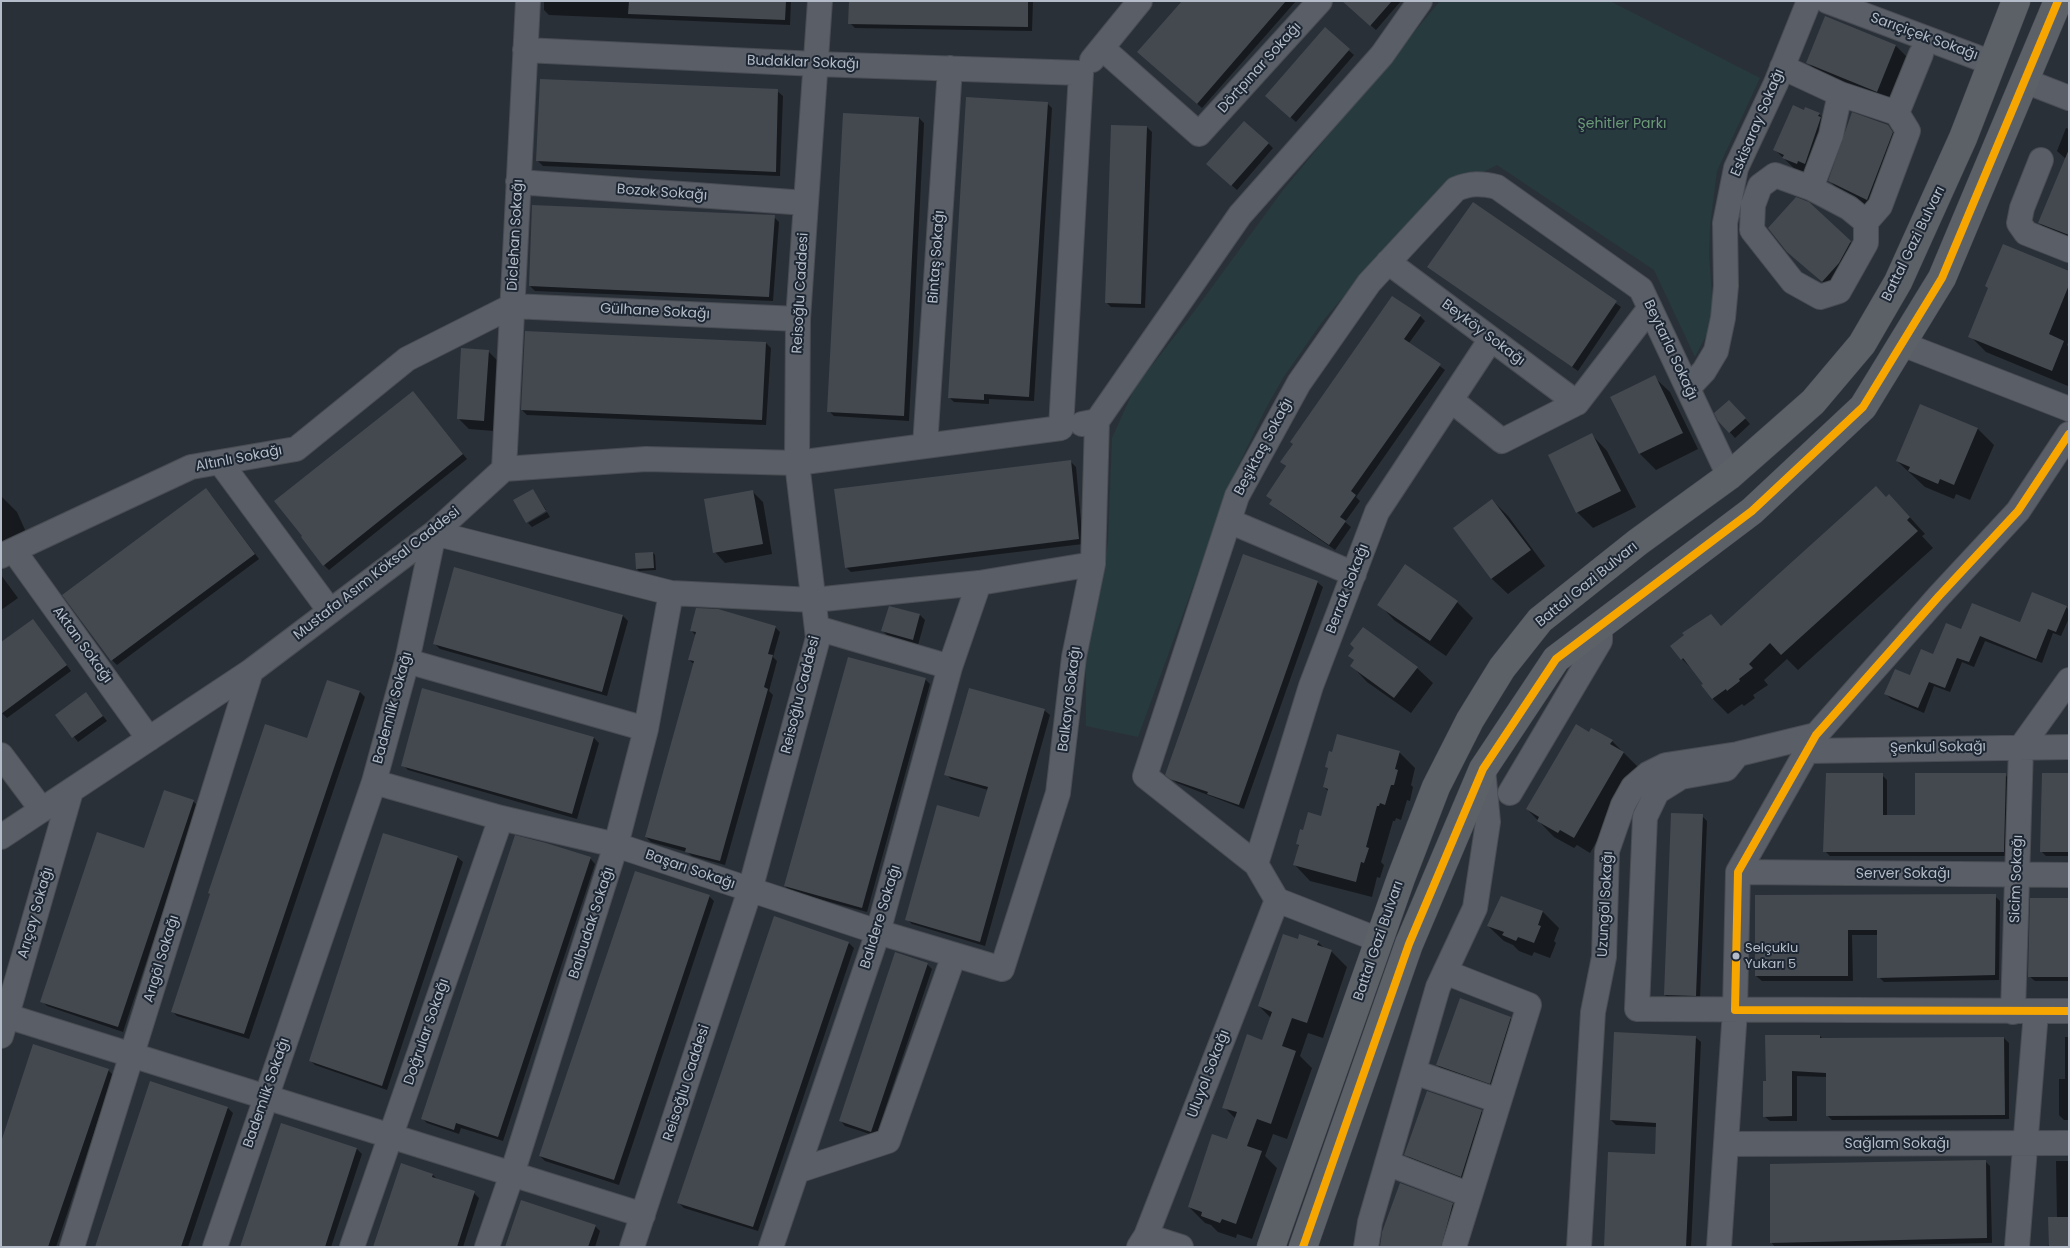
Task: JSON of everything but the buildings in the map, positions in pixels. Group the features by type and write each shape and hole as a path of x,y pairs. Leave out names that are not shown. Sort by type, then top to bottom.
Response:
{"main road":[{"name":"Battal Gazi Bulvarı","path":"1271,1247 1379,940 1436,787 1470,720 1502,668 1540,620 1638,542 1729,476 1813,402 1862,344 1898,282 1963,138 2016,1"},
{"name":"Battal Gazi Bulvarı","path":"1303,1247 1408,944 1483,769 1556,659 1752,511 1863,407 1942,278 2058,1"}],"street":[{"name":"Diclehan Sokağı","path":"504,469 528,1"},
{"name":"Reisoğlu Caddesi","path":"632,1247 750,890 818,638 797,463 798,319 820,1"},
{"path":"1061,428 1081,72 1140,1"},
{"name":"Dörtpınar Sokağı","path":"1102,48 1199,134 1320,1"},
{"path":"504,469 646,459 797,463 1061,428 1097,421 1240,215 1382,55 1420,1"},
{"name":"Eskisaray Sokağı","path":"1688,388 1704,372 1716,351 1723,318 1726,286 1725,223 1736,168 1782,67 1809,1"},
{"name":"Sarıçiçek Sokağı","path":"1827,1 1992,63"},
{"name":"Budaklar Sokağı","path":"525,50 816,64 1081,72"},
{"path":"1897,113 1921,54"},
{"path":"1782,67 1840,94 1897,113 1908,132 1880,206 1866,222 1866,242 1839,291 1820,297 1793,282 1752,230 1753,204 1760,186 1775,175 1811,188 1849,208 1866,222"},
{"name":"Bintaş Sokağı","path":"925,446 950,68"},
{"path":"2025,80 2069,98"},
{"path":"1811,188 1831,136 1840,94"},
{"path":"2041,160 2018,223 2026,233 2069,250"},
{"name":"Bozok Sokağı","path":"518,182 806,203"},
{"name":"Beytarla Sokağı","path":"1483,183 1497,187 1641,289 1729,476"},
{"name":"Beşiktaş Sokağı","path":"1256,864 1145,776 1237,496 1299,383 1369,283 1456,189 1469,184 1483,183"},
{"name":"Beyköy Sokağı","path":"1388,262 1577,403"},
{"name":"Gülhane Sokağı","path":"512,306 798,319"},
{"name":"Altınlı Sokağı","path":"8,553 191,467 296,449 407,359 512,306"},
{"path":"1451,400 1502,441 1577,403 1650,308"},
{"name":"Berrak Sokağı","path":"1256,864 1311,686 1377,512 1491,339"},
{"path":"1902,344 2069,409"},
{"name":"Balkaya Sokağı","path":"1002,969 1058,793 1074,657 1093,564 1097,421"},
{"path":"1719,1247 1735,1010 1738,872 1811,743 1938,596 2018,511 2069,434"},
{"path":"220,462 330,611"},
{"name":"Mustafa Asım Köksal Caddesi","path":"1,837 251,671 434,533 504,469"},
{"path":"1229,521 1354,574"},
{"path":"434,533 671,593 814,600 979,583 1093,564"},
{"name":"Bademlik Sokağı","path":"215,1247 374,782 407,661 434,533"},
{"name":"Aktan Sokağı","path":"8,553 149,739"},
{"name":"Balıdere Sokağı","path":"771,1247 878,932 950,667 979,583"},
{"name":"Balbudak Sokağı","path":"486,1247 512,1174 616,845 646,729 671,593"},
{"path":"1510,793 1600,641 1600,625"},
{"path":"817,628 950,667"},
{"path":"407,661 646,729"},
{"name":"Arıgöl Sokağı","path":"72,1247 251,671"},
{"path":"2021,747 2069,680"},
{"name":"Şenkul Sokağı","path":"1811,743 2069,747"},
{"name":"Uzungöl Sokağı","path":"1579,1247 1593,1012 1604,957 1607,851 1622,805 1633,787 1648,774 1666,765 1811,743"},
{"name":"Sicim Sokağı","path":"2013,1012 2021,747"},
{"path":"1738,754 1726,769 1681,777 1657,792 1645,817 1637,1009 2069,1011"},
{"path":"1,755 42,810"},
{"path":"1366,1247 1370,1222 1438,987 1475,908 1488,822 1483,769"},
{"name":"Başarı Sokağı","path":"374,782 501,818 616,845 878,932 1002,969"},
{"name":"Arıçay Sokağı","path":"4,1026 71,791"},
{"name":"Doğrular Sokağı","path":"352,1247 501,818"},
{"path":"1256,864 1277,900 1379,940"},
{"name":"Server Sokağı","path":"1738,872 2069,875"},
{"name":"Uluyol Sokağı","path":"1142,1242 1277,900"},
{"path":"797,1171 888,1141 954,955"},
{"path":"1445,972 1529,1006 1454,1247"},
{"path":"2017,1247 2036,1012"},
{"path":"4,1026 132,1055 643,1215"},
{"path":"1414,1072 1499,1101"},
{"name":"Sağlam Sokağı","path":"1726,1144 2069,1143"},
{"path":"1387,1163 1470,1196"},
{"path":"1142,1242 1182,1247"}],"green space":[{"name":"Şehitler Parkı","path":"1440,1 1610,1 1760,78 1717,171 1710,226 1709,254 1713,309 1709,330 1695,357 1654,270 1497,165 1472,178 1404,229 1382,251 1322,322 1283,378 1265,410 1233,477 1138,737 1086,726 1086,643 1100,593 1108,542 1112,438 1135,387 1193,313 1283,190"}],"transit line":[{"path":"1303,1247 1409,944 1483,769 1556,659 1752,511 1863,407 1942,278 2058,1"},
{"path":"2069,434 2018,511 1939,596 1816,735 1738,872 1735,1010 2069,1011"}],"place":[{"name":"Selçuklu Yukarı 5","path":"1736,956"}]}
